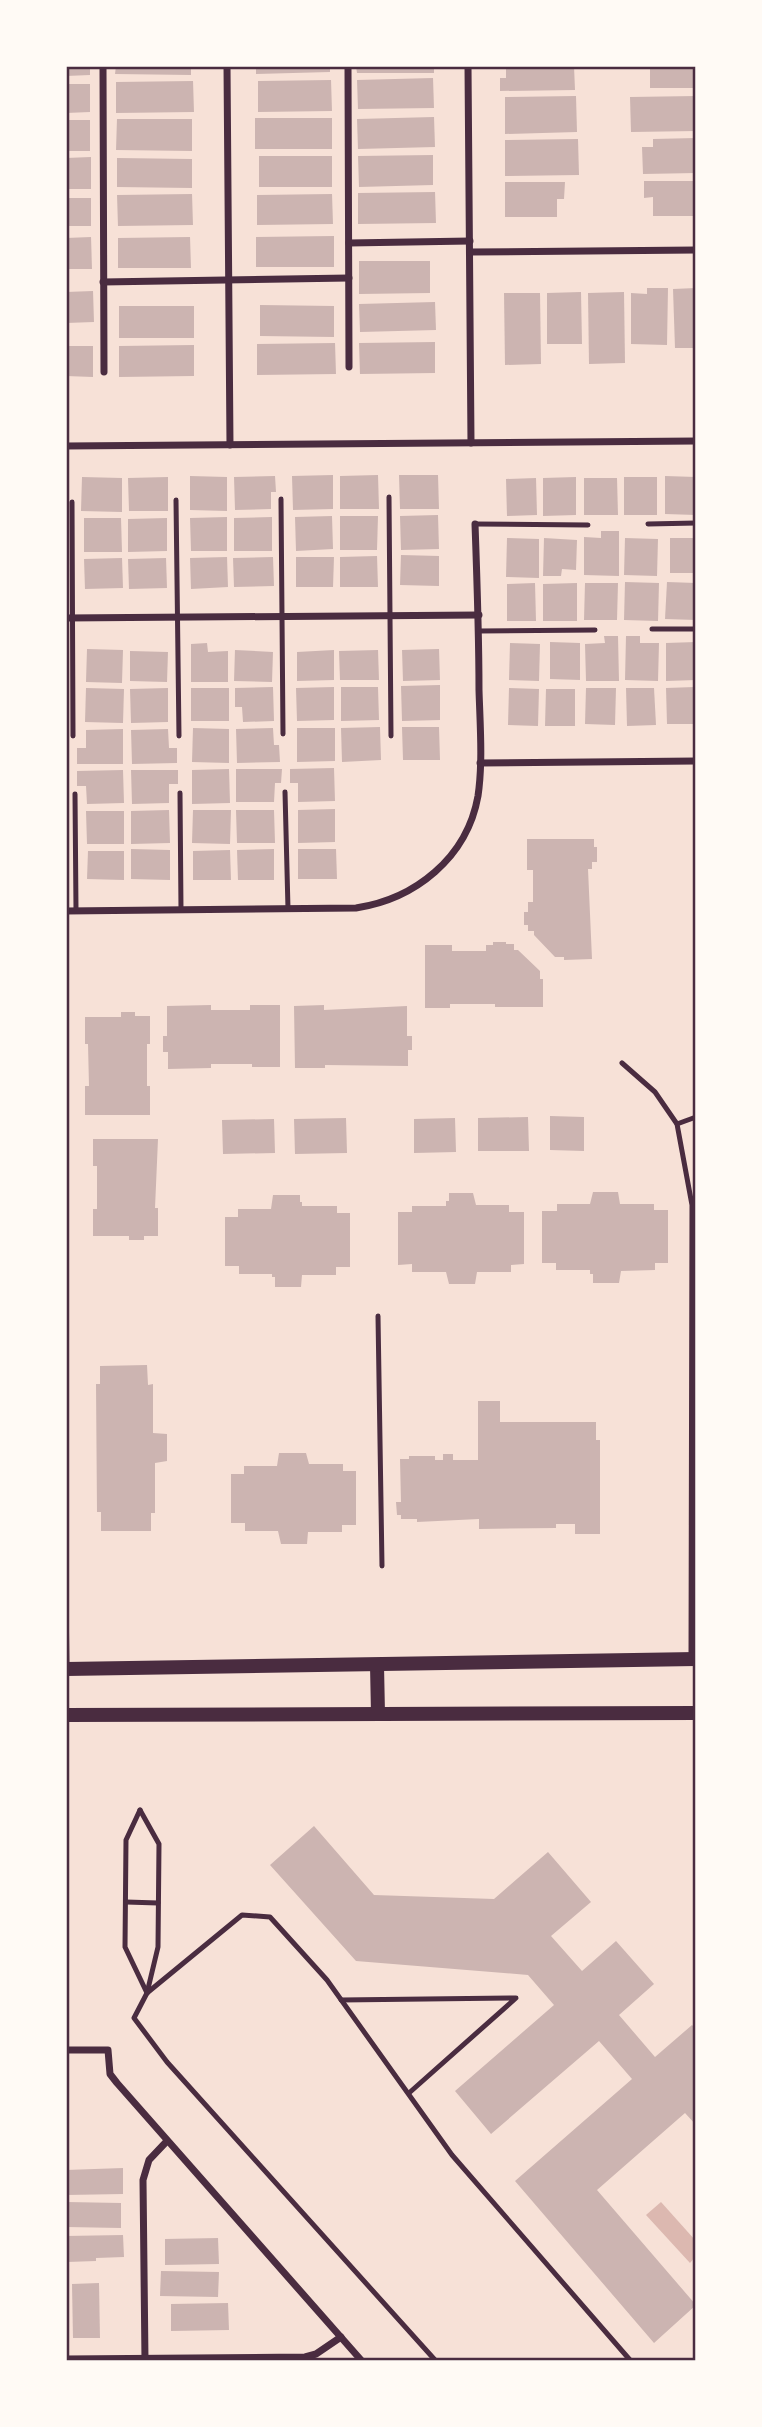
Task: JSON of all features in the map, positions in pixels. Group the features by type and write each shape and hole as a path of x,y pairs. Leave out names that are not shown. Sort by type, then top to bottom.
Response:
{"main road":[{"path":"67,1669 693,1659"},
{"path":"377,1665 378,1714"},
{"path":"66,1715 695,1713"}],"street":[{"path":"103,66 104,372"},
{"path":"227,66 230,445"},
{"path":"348,66 349,367"},
{"path":"468,66 471,443"},
{"path":"349,243 470,241"},
{"path":"470,252 695,250"},
{"path":"103,282 349,278"},
{"path":"66,446 695,441"},
{"path":"66,911 368,906 391,900 412,889 441,867 462,839 476,806 480,763 475,524"},
{"path":"69,618 479,615"},
{"path":"480,763 695,761"},
{"path":"66,2050 108,2050 110,2074 361,2361"},
{"path":"145,2360 143,2180 149,2160 167,2141"},
{"path":"66,2359 305,2357 316,2354 341,2337"}],"lane":[{"path":"390,497 391,736"},
{"path":"281,499 283,734"},
{"path":"176,500 178,736"},
{"path":"72,502 69,618 73,736"},
{"path":"648,524 695,523"},
{"path":"475,524 588,525"},
{"path":"652,629 695,629"},
{"path":"479,631 595,630"},
{"path":"285,792 288,909"},
{"path":"180,793 181,910"},
{"path":"75,794 76,911"},
{"path":"622,1063 655,1092 677,1124 692,1205 693,1659"},
{"path":"677,1124 695,1117"},
{"path":"378,1316 382,1566"},
{"path":"66,1594 67,1669"},
{"path":"147,1993 125,1947 126,1840 140,1810 159,1844 158,1947 147,1993 134,2018 167,2062 435,2361"},
{"path":"126,1902 158,1903"},
{"path":"147,1993 242,1915 270,1917 317,1968 452,2155 630,2361"},
{"path":"341,2000 516,1998 409,2093"}],"shaded area":[{"path":"661,2202 695,2240 695,2257 690,2263 646,2215"}],"building":[{"path":"66,66 90,66 90,75 66,76"},
{"path":"116,66 191,66 191,75 115,74"},
{"path":"256,66 330,66 330,72 256,74"},
{"path":"356,66 434,66 434,73 357,73"},
{"path":"506,66 574,66 575,90 500,91 500,78 506,78"},
{"path":"650,66 696,66 696,88 650,88"},
{"path":"433,78 434,108 358,109 357,80"},
{"path":"331,80 332,111 258,112 258,81"},
{"path":"193,81 194,112 116,113 116,82"},
{"path":"66,84 90,84 90,112 66,113"},
{"path":"576,96 577,132 505,134 505,97"},
{"path":"696,96 696,131 631,132 630,97"},
{"path":"434,117 435,147 358,149 357,119"},
{"path":"255,118 332,118 332,149 255,149"},
{"path":"117,119 192,119 192,151 116,150"},
{"path":"66,120 90,120 90,151 66,151"},
{"path":"696,138 696,173 643,174 642,147 653,147 653,139"},
{"path":"578,139 579,175 505,176 505,140"},
{"path":"433,155 433,185 359,187 358,156"},
{"path":"259,156 332,156 332,187 259,187"},
{"path":"91,157 91,189 66,189 66,158"},
{"path":"117,158 192,159 192,188 117,187"},
{"path":"644,181 696,181 696,216 653,216 653,197 644,198"},
{"path":"505,182 565,182 564,199 557,199 557,217 505,217"},
{"path":"435,192 436,223 358,224 358,193"},
{"path":"192,194 193,225 118,226 117,195"},
{"path":"332,194 333,224 257,225 257,195"},
{"path":"66,198 91,198 91,226 66,226"},
{"path":"334,236 334,267 256,267 256,237"},
{"path":"91,237 92,269 66,269 66,238"},
{"path":"190,237 191,268 118,268 118,238"},
{"path":"359,261 430,261 430,293 359,294"},
{"path":"647,288 668,288 667,345 631,344 631,293 647,294"},
{"path":"696,288 696,348 675,348 673,289"},
{"path":"93,291 94,322 66,323 66,292"},
{"path":"581,292 582,344 547,344 547,293"},
{"path":"624,292 625,363 589,364 588,293"},
{"path":"504,293 540,293 541,364 505,365"},
{"path":"435,302 436,330 360,332 359,304"},
{"path":"260,305 334,306 334,337 260,336"},
{"path":"119,306 194,306 194,338 119,338"},
{"path":"435,342 435,373 360,374 359,343"},
{"path":"335,343 336,374 257,375 257,344"},
{"path":"194,345 194,376 119,377 119,346"},
{"path":"66,346 93,346 93,377 66,376"},
{"path":"333,475 333,509 293,510 292,476"},
{"path":"378,475 379,509 340,509 340,476"},
{"path":"399,475 438,475 439,509 400,509"},
{"path":"190,476 227,477 227,511 190,510"},
{"path":"275,476 276,492 271,492 271,509 235,510 234,477"},
{"path":"665,476 696,477 696,515 665,514"},
{"path":"82,477 122,478 122,512 81,511"},
{"path":"168,477 168,511 129,511 128,478"},
{"path":"576,477 576,515 543,516 543,478"},
{"path":"624,477 657,477 657,515 624,515"},
{"path":"536,478 537,515 507,516 506,479"},
{"path":"584,478 617,478 618,515 584,515"},
{"path":"438,515 439,549 401,550 400,516"},
{"path":"332,516 333,549 296,551 295,517"},
{"path":"340,516 378,516 377,550 340,550"},
{"path":"227,517 227,551 191,551 190,518"},
{"path":"272,517 272,551 234,551 234,518"},
{"path":"84,518 121,518 122,552 84,552"},
{"path":"167,518 167,551 128,552 128,519"},
{"path":"601,531 619,531 619,576 584,575 584,537 601,538"},
{"path":"507,538 539,539 539,578 506,577"},
{"path":"544,538 577,540 576,570 562,569 561,576 543,576"},
{"path":"625,538 658,539 657,576 624,575"},
{"path":"670,538 696,538 696,573 670,573"},
{"path":"401,555 439,556 439,586 400,585"},
{"path":"377,556 378,587 340,587 340,557"},
{"path":"227,557 228,587 191,589 190,558"},
{"path":"273,557 274,586 234,587 233,558"},
{"path":"296,557 334,557 333,587 296,587"},
{"path":"122,558 123,588 85,589 84,559"},
{"path":"166,558 167,588 129,589 128,559"},
{"path":"625,582 659,583 658,621 624,620"},
{"path":"667,582 696,583 696,620 665,619"},
{"path":"535,583 536,621 507,621 507,584"},
{"path":"577,583 577,621 543,621 543,584"},
{"path":"585,583 618,583 617,620 584,620"},
{"path":"604,636 618,636 619,681 586,681 585,644 605,643"},
{"path":"626,636 640,636 640,643 659,643 658,681 625,680"},
{"path":"550,642 580,643 580,680 550,679"},
{"path":"696,642 696,680 666,681 666,643"},
{"path":"207,643 208,652 228,651 228,682 191,682 191,644"},
{"path":"510,643 540,644 539,681 509,680"},
{"path":"87,649 123,650 122,683 86,682"},
{"path":"439,649 440,680 403,681 402,650"},
{"path":"235,650 273,652 272,682 234,681"},
{"path":"334,650 334,680 297,681 297,652"},
{"path":"378,650 379,680 340,680 339,651"},
{"path":"130,651 168,652 167,682 130,681"},
{"path":"440,685 440,720 402,721 401,686"},
{"path":"273,687 274,721 243,722 242,707 235,707 235,688"},
{"path":"334,687 334,720 297,721 296,688"},
{"path":"341,687 378,687 379,720 341,721"},
{"path":"695,687 696,724 667,724 666,688"},
{"path":"86,688 124,689 123,723 85,722"},
{"path":"168,688 168,722 131,723 130,689"},
{"path":"191,688 229,688 229,721 191,721"},
{"path":"509,688 539,689 538,726 508,725"},
{"path":"586,688 616,688 615,725 585,724"},
{"path":"626,688 654,688 656,725 627,726"},
{"path":"546,689 575,689 575,726 545,726"},
{"path":"380,727 381,760 342,762 341,728"},
{"path":"402,727 439,727 440,760 403,760"},
{"path":"193,728 229,729 229,763 192,762"},
{"path":"273,728 274,745 279,745 280,762 237,763 236,729"},
{"path":"297,728 335,728 335,761 297,762"},
{"path":"123,729 123,764 77,764 77,748 86,748 86,730"},
{"path":"168,729 169,748 177,748 177,763 132,764 131,730"},
{"path":"334,768 335,801 298,802 298,783 290,783 290,769"},
{"path":"229,769 230,803 192,804 192,770"},
{"path":"236,769 282,769 281,783 275,783 274,802 236,802"},
{"path":"123,770 124,803 87,804 86,786 77,786 77,771"},
{"path":"131,770 178,770 178,784 169,784 169,803 132,804"},
{"path":"335,809 335,842 298,843 298,810"},
{"path":"169,810 170,843 131,844 131,811"},
{"path":"193,810 231,810 230,844 192,843"},
{"path":"236,810 274,810 275,843 237,843"},
{"path":"86,811 124,811 124,844 87,844"},
{"path":"527,839 594,839 597,862 592,862 592,869 588,869 592,959 564,960 564,957 555,957 534,935 534,931 528,931 528,925 524,925 524,912 528,912 528,902 533,902 533,870 527,870"},
{"path":"131,849 170,850 170,880 131,879"},
{"path":"274,849 274,880 238,880 237,850"},
{"path":"298,849 336,849 337,879 298,879"},
{"path":"230,850 231,880 193,880 193,851"},
{"path":"88,851 124,851 124,880 87,879"},
{"path":"493,942 514,944 514,950 518,950 540,971 540,979 543,979 543,1007 450,1004 450,1008 425,1008 425,945 452,945 452,951 486,951 486,945 493,945"},
{"path":"211,1005 211,1010 250,1010 250,1005 280,1005 280,1067 211,1064 211,1068 168,1069 168,1052 163,1052 163,1036 167,1036 167,1006"},
{"path":"324,1005 324,1010 407,1006 407,1036 412,1036 412,1050 408,1050 408,1066 325,1065 325,1068 295,1068 294,1006"},
{"path":"121,1012 150,1016 147,1086 150,1086 150,1115 85,1115 85,1086 89,1086 85,1017 121,1017"},
{"path":"550,1116 584,1117 584,1151 550,1150"},
{"path":"528,1117 529,1151 478,1151 478,1118"},
{"path":"346,1118 347,1153 295,1154 294,1119"},
{"path":"455,1118 456,1152 414,1153 414,1119"},
{"path":"274,1119 275,1153 223,1154 222,1120"},
{"path":"93,1139 158,1139 155,1208 158,1208 158,1236 129,1240 129,1236 93,1236 93,1209 97,1209 97,1166 93,1166"},
{"path":"593,1192 618,1192 620,1204 654,1204 654,1210 668,1210 668,1263 655,1263 655,1270 621,1271 619,1283 593,1283 590,1270 556,1270 556,1263 542,1263 542,1211 557,1211 557,1204 590,1204"},
{"path":"449,1193 473,1193 476,1205 509,1205 509,1212 524,1212 524,1264 511,1265 511,1272 477,1272 475,1284 449,1284 446,1272 412,1272 412,1264 398,1265 398,1212 412,1212 412,1206 446,1206"},
{"path":"273,1195 300,1195 302,1206 337,1206 337,1213 350,1213 350,1267 336,1267 336,1275 302,1275 301,1287 275,1287 275,1277 272,1277 272,1274 239,1274 239,1266 225,1266 225,1217 238,1217 238,1209 271,1209"},
{"path":"147,1365 148,1385 153,1384 153,1433 167,1434 167,1461 155,1463 155,1513 151,1513 151,1531 101,1531 101,1512 97,1512 96,1384 100,1384 100,1366"},
{"path":"478,1401 500,1401 500,1422 596,1422 596,1440 600,1440 600,1534 575,1534 575,1524 556,1524 556,1528 479,1529 479,1519 417,1522 417,1519 401,1519 401,1515 397,1515 396,1502 401,1502 400,1459 409,1459 409,1456 435,1456 435,1460 443,1460 443,1454 453,1454 453,1460 478,1460"},
{"path":"279,1453 306,1453 309,1464 343,1464 343,1471 356,1471 356,1525 342,1525 342,1532 308,1532 307,1544 281,1544 278,1531 245,1531 245,1523 231,1523 231,1474 244,1474 244,1466 277,1466"},
{"path":"314,1826 374,1895 494,1899 548,1852 591,1902 551,1936 582,1971 616,1941 654,1984 619,2015 655,2057 692,2025 696,2029 696,2125 685,2113 597,2190 696,2305 654,2343 515,2181 632,2079 599,2041 491,2134 455,2091 554,2005 528,1975 356,1961 270,1865"},
{"path":"123,2168 123,2194 66,2195 66,2170"},
{"path":"67,2202 121,2203 121,2228 67,2227"},
{"path":"123,2235 124,2257 67,2262 66,2236"},
{"path":"218,2238 219,2264 165,2265 165,2239"},
{"path":"161,2271 219,2272 218,2297 160,2296"},
{"path":"99,2283 100,2338 73,2338 72,2284"},
{"path":"228,2303 229,2330 171,2331 171,2304"}]}
